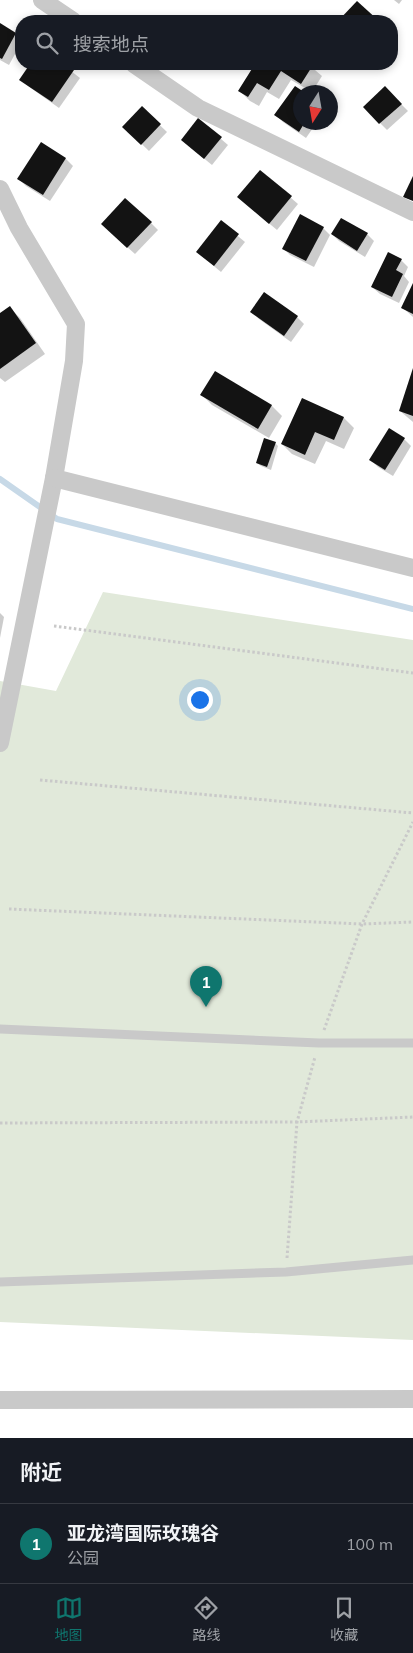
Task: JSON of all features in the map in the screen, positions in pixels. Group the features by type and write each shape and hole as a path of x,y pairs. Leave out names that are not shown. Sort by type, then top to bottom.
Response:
{"street":[{"path":"42,0 63,15"},
{"path":"143,70 198,108 413,212"},
{"path":"0,189 19,228 76,324 74,361 54,478 0,743"},
{"path":"54,478 413,568"},
{"path":"0,1400 413,1399"}],"lane":[{"path":"0,1029 320,1043 413,1043"},
{"path":"0,1282 286,1272 413,1260"}],"path":[{"path":"54,626 413,673"},
{"path":"40,780 413,813"},
{"path":"9,909 362,924 413,922"},
{"path":"0,1123 297,1122 413,1117"}],"green space":[{"path":"103,592 413,640 413,1340 0,1322 0,681 56,691"}],"building":[{"path":"357,1 372,15 344,15"},
{"path":"0,23 15,32 15,35 2,59 0,58"},
{"path":"26,70 74,70 52,102 19,80"},
{"path":"251,70 310,70 301,84 281,71 269,90 257,83 248,97 238,91"},
{"path":"385,86 402,104 379,124 363,107"},
{"path":"293,89 293,128 274,115"},
{"path":"142,106 161,124 141,145 122,127"},
{"path":"198,118 222,137 204,159 181,140"},
{"path":"41,142 66,158 43,195 17,179"},
{"path":"260,170 292,196 269,224 237,197"},
{"path":"413,176 413,201 403,197"},
{"path":"125,198 152,222 127,248 101,224"},
{"path":"300,214 324,227 306,261 282,249"},
{"path":"341,218 368,233 357,251 331,234"},
{"path":"221,220 239,234 214,266 196,252"},
{"path":"388,252 402,259 396,270 403,274 392,297 371,287"},
{"path":"413,283 413,314 401,308"},
{"path":"264,292 298,316 284,336 250,312"},
{"path":"10,306 36,343 0,369 0,313"},
{"path":"413,368 413,416 399,411"},
{"path":"215,371 272,405 258,429 200,395"},
{"path":"302,398 344,417 334,440 315,432 305,455 281,444"},
{"path":"389,428 405,438 385,470 369,460"},
{"path":"264,438 276,442 267,467 256,463"}],"waterway":[{"path":"0,479 57,519 413,609"}],"place":[{"name":"亚龙湾国际玫瑰谷","path":"206,1007"}]}
